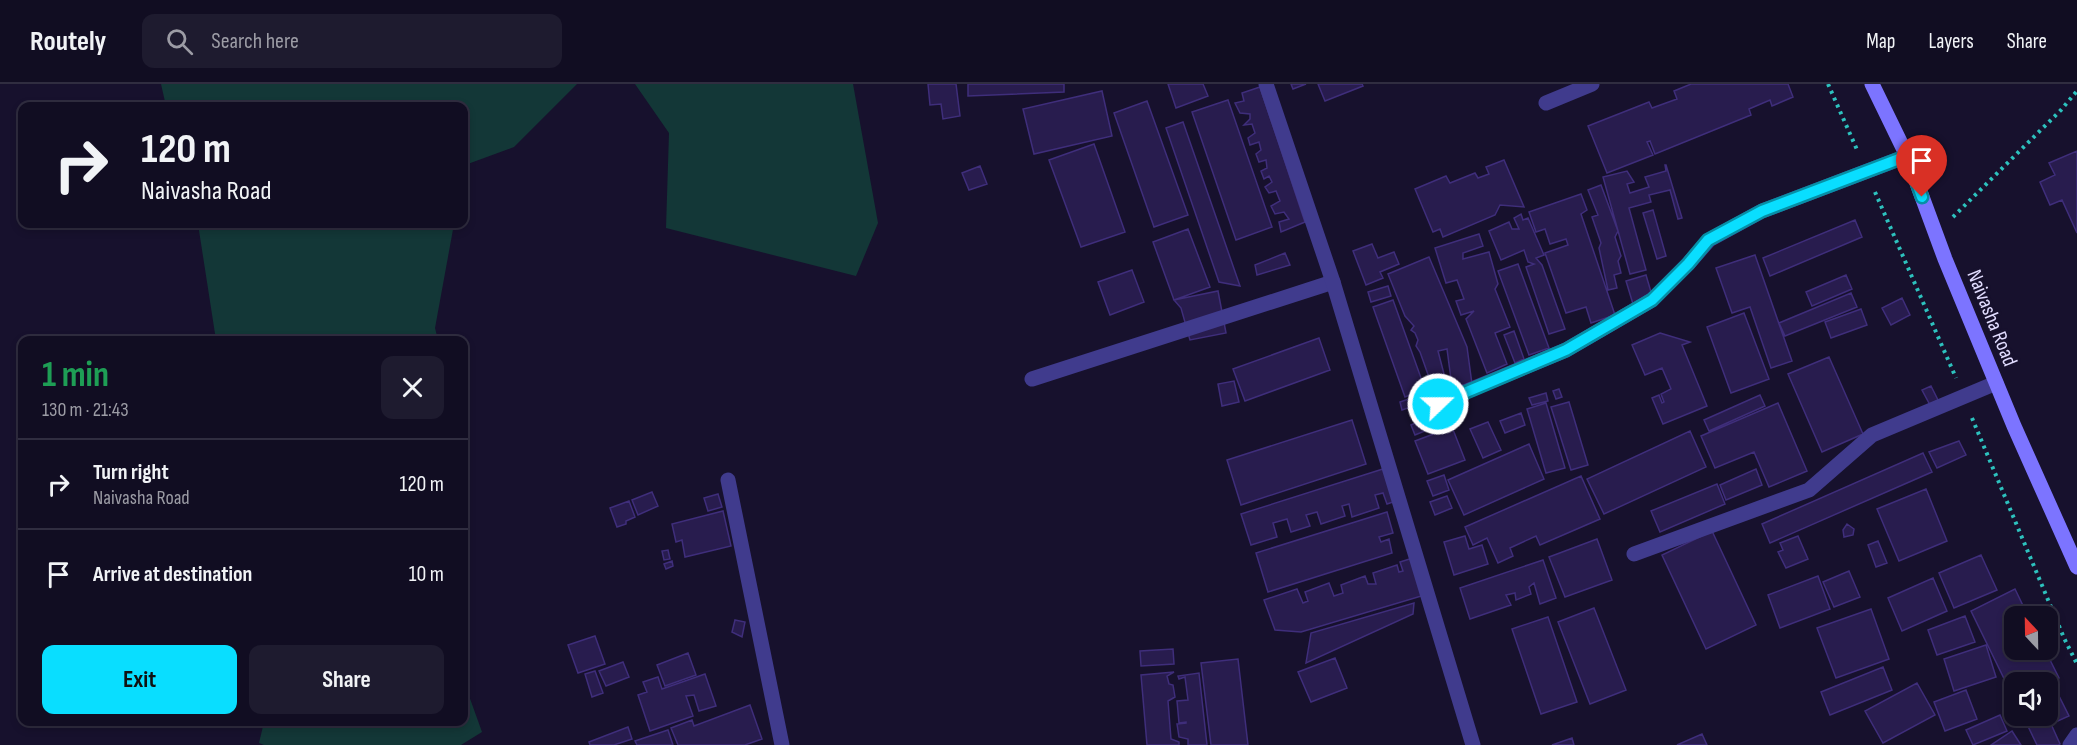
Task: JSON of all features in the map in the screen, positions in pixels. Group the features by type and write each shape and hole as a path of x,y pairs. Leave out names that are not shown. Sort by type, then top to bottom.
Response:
{"main road":[{"name":"Naivasha Road","path":"1872,84 1907,156 1945,259 1996,383 2077,567"}],"street":[{"path":"1266,84 1334,282 1473,745"},
{"path":"1546,104 1592,84"},
{"path":"1438,404 1566,350 1652,300 1708,240 1762,211 1907,156"},
{"path":"1032,379 1334,282"},
{"path":"1634,554 1809,490 1872,435 1996,383"},
{"path":"728,480 782,745"},
{"path":"2070,745 2077,735"}],"path":[{"path":"1946,224 2061,110 2077,91"}],"green space":[{"path":"161,84 577,84 514,147 468,164 468,102 165,102"},
{"path":"635,84 853,84 878,223 856,276 666,228 669,133"},
{"path":"199,228 453,228 435,328 437,336 215,336"},
{"path":"468,693 482,732 461,745 264,745 259,743 263,726 468,726"}],"building":[{"path":"928,84 956,84 960,116 943,119 941,104 930,105"},
{"path":"968,84 1064,84 1064,92 968,96"},
{"path":"1168,84 1203,84 1208,96 1176,108"},
{"path":"1291,84 1306,84 1293,89"},
{"path":"1318,84 1362,84 1363,86 1325,101"},
{"path":"1691,84 1788,84 1793,97 1772,106 1770,100 1749,109 1751,115 1655,154 1650,141 1647,142 1653,155 1607,173 1588,126 1649,102 1652,108 1677,99 1674,91"},
{"path":"1260,87 1305,222 1281,232 1279,222 1289,219 1284,212 1275,214 1271,206 1280,201 1276,191 1269,193 1265,187 1272,182 1269,176 1264,179 1261,171 1267,168 1266,160 1259,162 1256,154 1261,150 1259,142 1250,145 1248,138 1255,133 1252,124 1244,125 1250,119 1250,114 1240,113 1235,103 1244,101 1242,93"},
{"path":"1102,91 1112,136 1034,154 1023,109"},
{"path":"1228,100 1272,227 1236,240 1192,112"},
{"path":"1147,101 1188,215 1154,227 1114,113"},
{"path":"1183,122 1240,286 1219,282 1166,128"},
{"path":"1094,144 1125,232 1081,247 1049,160"},
{"path":"2077,151 2077,233 2062,200 2050,205 2040,182 2055,175 2049,163"},
{"path":"1504,160 1524,207 1500,205 1495,215 1443,237 1440,229 1433,232 1415,189 1446,176 1450,183 1475,173 1478,178 1489,174 1486,167"},
{"path":"1665,165 1682,218 1678,219 1670,190 1649,195 1651,202 1629,208 1646,270 1630,274 1603,177 1627,171 1634,182 1627,184 1630,193 1649,187 1645,177 1666,171"},
{"path":"980,166 987,184 969,190 962,173"},
{"path":"1601,185 1618,231 1615,237 1621,256 1618,261 1621,273 1614,275 1617,288 1608,290 1599,248 1601,243 1592,217 1598,215 1588,190"},
{"path":"1581,194 1587,210 1581,214 1615,315 1591,323 1586,307 1566,313 1545,253 1568,245 1566,239 1550,244 1545,229 1536,232 1529,212"},
{"path":"1653,210 1666,256 1657,259 1643,213"},
{"path":"1521,214 1523,220 1528,218 1544,255 1536,258 1542,265 1565,329 1549,334 1526,267 1534,264 1528,262 1524,250 1501,260 1489,231 1509,222 1512,229 1519,229 1514,218"},
{"path":"1855,220 1862,237 1770,276 1763,258"},
{"path":"1188,229 1210,287 1174,300 1153,242"},
{"path":"1479,234 1483,246 1463,253 1463,259 1489,252 1498,284 1495,289 1510,327 1495,333 1507,364 1487,373 1466,319 1474,311 1461,315 1456,301 1464,299 1457,280 1446,283 1435,248"},
{"path":"1372,244 1378,258 1394,252 1399,264 1380,272 1383,278 1366,285 1353,251"},
{"path":"1285,253 1290,265 1257,275 1255,265"},
{"path":"1755,255 1792,361 1771,368 1750,307 1732,313 1716,268"},
{"path":"1429,257 1467,347 1472,384 1452,387 1447,349 1438,351 1450,397 1426,403 1426,396 1443,390 1439,380 1431,383 1416,346 1418,340 1411,330 1414,326 1405,316 1388,274"},
{"path":"1518,264 1549,348 1529,355 1498,271"},
{"path":"1132,270 1144,302 1110,315 1098,282"},
{"path":"1646,275 1651,292 1633,304 1626,281"},
{"path":"1846,275 1852,289 1812,306 1806,292"},
{"path":"1388,286 1391,296 1371,302 1368,292"},
{"path":"1218,291 1226,333 1190,340 1181,308 1174,300"},
{"path":"1851,293 1857,307 1785,336 1779,323"},
{"path":"1902,298 1910,315 1891,325 1882,308"},
{"path":"1393,300 1425,389 1405,397 1373,307"},
{"path":"1861,309 1867,325 1831,338 1825,322"},
{"path":"1744,313 1769,379 1731,393 1707,327"},
{"path":"1514,331 1524,359 1515,363 1504,335"},
{"path":"1660,333 1690,342 1682,345 1707,406 1663,424 1652,398 1659,395 1662,403 1664,402 1661,394 1671,389 1662,368 1645,375 1632,345"},
{"path":"1319,338 1330,370 1245,401 1233,369"},
{"path":"1829,357 1863,434 1822,452 1788,374"},
{"path":"1234,381 1239,402 1222,406 1218,384"},
{"path":"1931,386 1938,400 1930,405 1922,390"},
{"path":"1559,389 1562,397 1556,399 1553,391"},
{"path":"1546,393 1548,401 1532,405 1529,398"},
{"path":"1420,395 1422,403 1402,410 1400,402"},
{"path":"1760,395 1765,406 1709,431 1704,420"},
{"path":"1569,402 1588,465 1571,470 1551,407"},
{"path":"1546,403 1565,468 1546,473 1527,409"},
{"path":"1778,403 1807,471 1769,487 1754,452 1715,468 1701,436"},
{"path":"1443,411 1446,418 1431,424 1428,417"},
{"path":"1521,413 1525,425 1505,433 1500,421"},
{"path":"1352,420 1366,464 1241,505 1227,460"},
{"path":"1423,420 1427,430 1415,435 1411,425"},
{"path":"1488,422 1501,450 1483,458 1470,429"},
{"path":"1452,427 1465,460 1428,474 1415,441"},
{"path":"1690,431 1706,467 1604,514 1587,479"},
{"path":"1959,441 1966,455 1937,468 1929,452"},
{"path":"1529,444 1544,479 1464,515 1448,480"},
{"path":"1923,453 1932,472 1770,543 1762,524"},
{"path":"1386,468 1396,501 1387,504 1383,493 1375,495 1379,508 1352,517 1349,504 1342,506 1345,516 1321,524 1317,512 1306,515 1310,526 1291,532 1287,519 1273,523 1277,537 1251,545 1241,514"},
{"path":"1756,469 1762,485 1726,500 1720,485"},
{"path":"1444,475 1449,490 1433,496 1427,481"},
{"path":"1581,476 1600,519 1540,545 1536,536 1510,548 1513,556 1498,563 1487,538 1473,545 1465,527"},
{"path":"1717,484 1725,504 1660,532 1651,511"},
{"path":"1926,489 1947,541 1899,561 1877,509"},
{"path":"652,492 658,506 638,515 632,500"},
{"path":"718,494 722,507 708,511 704,498"},
{"path":"1447,496 1452,508 1435,515 1430,502"},
{"path":"629,501 635,517 617,527 610,508"},
{"path":"723,511 731,546 685,557 682,540 676,542 672,524"},
{"path":"1387,512 1393,533 1379,537 1381,542 1389,539 1392,553 1268,592 1256,553"},
{"path":"1847,524 1854,529 1853,535 1844,537 1843,530"},
{"path":"1712,531 1756,625 1706,649 1662,555"},
{"path":"1465,536 1469,549 1482,545 1488,564 1454,575 1444,542"},
{"path":"1798,536 1808,559 1786,568 1778,552 1783,550 1780,543"},
{"path":"1597,539 1612,580 1565,597 1549,557"},
{"path":"1878,541 1887,563 1876,567 1868,545"},
{"path":"668,550 670,559 664,560 662,551"},
{"path":"1981,555 1997,590 1954,608 1939,573"},
{"path":"1416,557 1428,594 1301,632 1275,630 1264,600 1297,589 1303,603 1308,601 1305,592 1329,583 1334,596 1343,593 1341,585 1365,576 1368,584 1376,584 1373,573 1397,565 1399,572 1403,571 1400,562"},
{"path":"1543,560 1556,598 1540,604 1534,583 1529,587 1531,594 1516,600 1515,593 1506,595 1511,605 1470,619 1460,588"},
{"path":"672,561 673,566 666,569 664,564"},
{"path":"1849,571 1860,597 1834,607 1823,582"},
{"path":"1818,576 1830,609 1780,628 1768,595"},
{"path":"1933,578 1947,611 1902,631 1888,598"},
{"path":"2015,589 2023,606 2004,606 2004,660 2050,660 2056,672 2004,672 2004,679 1971,611"},
{"path":"1414,603 1413,614 1306,663 1311,633"},
{"path":"1594,608 1626,690 1590,704 1558,622"},
{"path":"1871,609 1889,659 1836,678 1817,628"},
{"path":"1965,616 1975,642 1937,655 1928,630"},
{"path":"1548,617 1577,702 1541,714 1512,629"},
{"path":"735,620 745,622 742,637 732,632"},
{"path":"595,636 605,664 578,673 568,645"},
{"path":"1986,645 1996,677 1954,691 1944,659"},
{"path":"1173,649 1174,664 1141,666 1140,651"},
{"path":"688,653 696,675 665,686 657,665"},
{"path":"1335,658 1347,688 1311,702 1298,672"},
{"path":"1238,659 1248,745 1211,745 1201,663"},
{"path":"623,662 629,677 606,686 599,671"},
{"path":"1883,667 1892,690 1830,715 1821,692"},
{"path":"595,671 603,693 592,697 585,674"},
{"path":"1174,672 1167,676 1169,684 1173,685 1175,697 1168,701 1171,739 1179,742 1179,745 1147,745 1141,675"},
{"path":"1199,673 1207,745 1188,745 1188,739 1179,737 1177,724 1186,722 1179,723 1177,701 1188,700 1185,677 1179,679 1178,676"},
{"path":"705,674 716,706 699,711 694,695 686,696 693,716 650,731 638,695 647,692 643,682 658,677 662,689"},
{"path":"1917,683 1935,715 1883,743 1865,711"},
{"path":"1966,690 1977,719 1945,731 1934,702"},
{"path":"2058,694 2069,716 2058,721"},
{"path":"750,705 762,739 745,745 678,745 671,728 692,720 694,726"},
{"path":"2000,715 2007,731 1973,745 1966,730"},
{"path":"2028,726 2052,726 2060,744 2037,745"},
{"path":"628,727 632,739 614,745 590,745 589,742"},
{"path":"668,730 673,745 637,745 635,741"},
{"path":"2012,731 2021,745 1991,745"},
{"path":"1702,734 1707,745 1677,745"},
{"path":"1572,738 1574,745 1552,745"}],"route":[{"path":"1438,404 1566,350 1652,300 1708,240 1762,211 1907,156 1922,197"}]}
